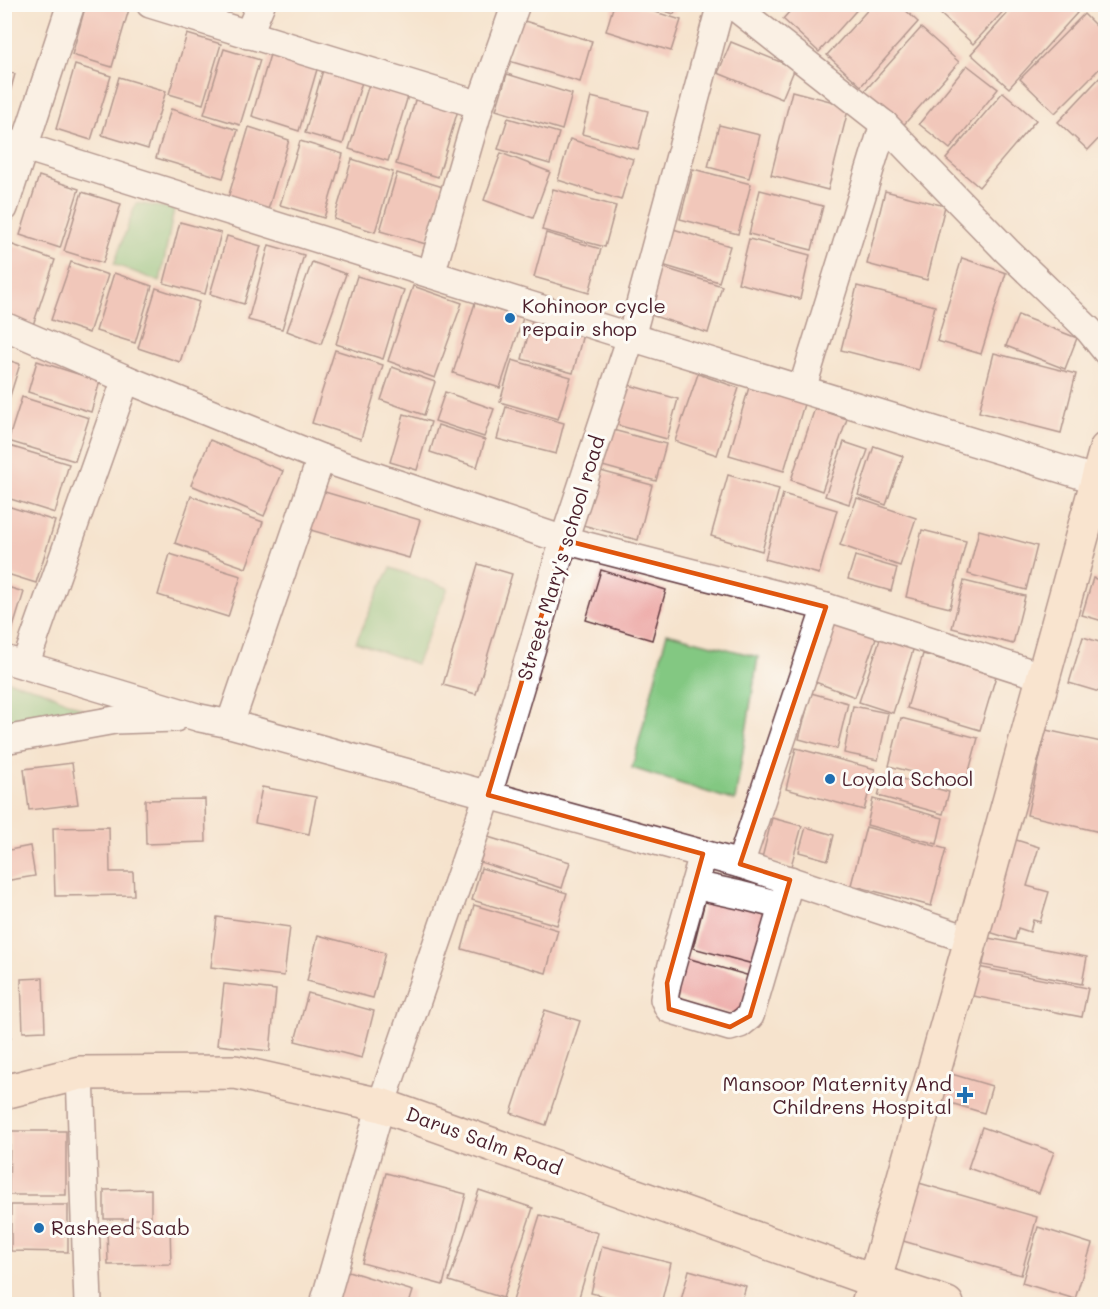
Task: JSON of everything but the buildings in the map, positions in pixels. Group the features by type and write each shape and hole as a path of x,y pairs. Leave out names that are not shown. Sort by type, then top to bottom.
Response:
{"main road":[{"path":"871,1293 1106,449"},
{"name":"Darus Salm Road","path":"4,1092 80,1073 235,1072 381,1105 871,1293 947,1305"}],"street":[{"path":"4,208 15,144 71,4"},
{"path":"150,4 480,105"},
{"path":"249,35 261,4"},
{"path":"431,274 480,105 516,4"},
{"name":"Street Mary's school road","path":"324,1305 381,1105 488,795 564,540 631,337 721,4"},
{"path":"731,4 884,124 1007,251 1089,330 1106,351"},
{"path":"802,389 884,124"},
{"path":"15,144 1097,480"},
{"path":"4,326 126,379 321,458 564,540 826,607 1044,677"},
{"path":"126,379 15,662 200,718 230,724 744,865 971,940"},
{"path":"230,724 321,458"},
{"path":"740,895 744,865 826,607"},
{"path":"4,740 115,720 200,718"},
{"path":"703,854 666,982 664,999 669,1009 730,1027 740,1024 750,1016 790,880"},
{"path":"694,885 783,906"},
{"path":"80,1073 88,1305"}],"highlighted area":[{"path":"564,540 826,607 740,864 790,880 750,1016 730,1027 669,1009 667,983 703,854 488,795"}],"green space":[{"path":"136,203 174,209 160,282 114,264"},
{"path":"391,568 448,588 416,664 356,642"},
{"path":"667,633 758,657 735,801 632,768"},
{"path":"5,680 42,690 83,709 5,730"}],"place":[{"name":"Kohinoor cycle repair shop","path":"510,318"},
{"name":"Loyola School","path":"830,779"},
{"name":"Mansoor Maternity And Childrens Hospital","path":"965,1095"},
{"name":"Rasheed Saab","path":"39,1228"}]}
